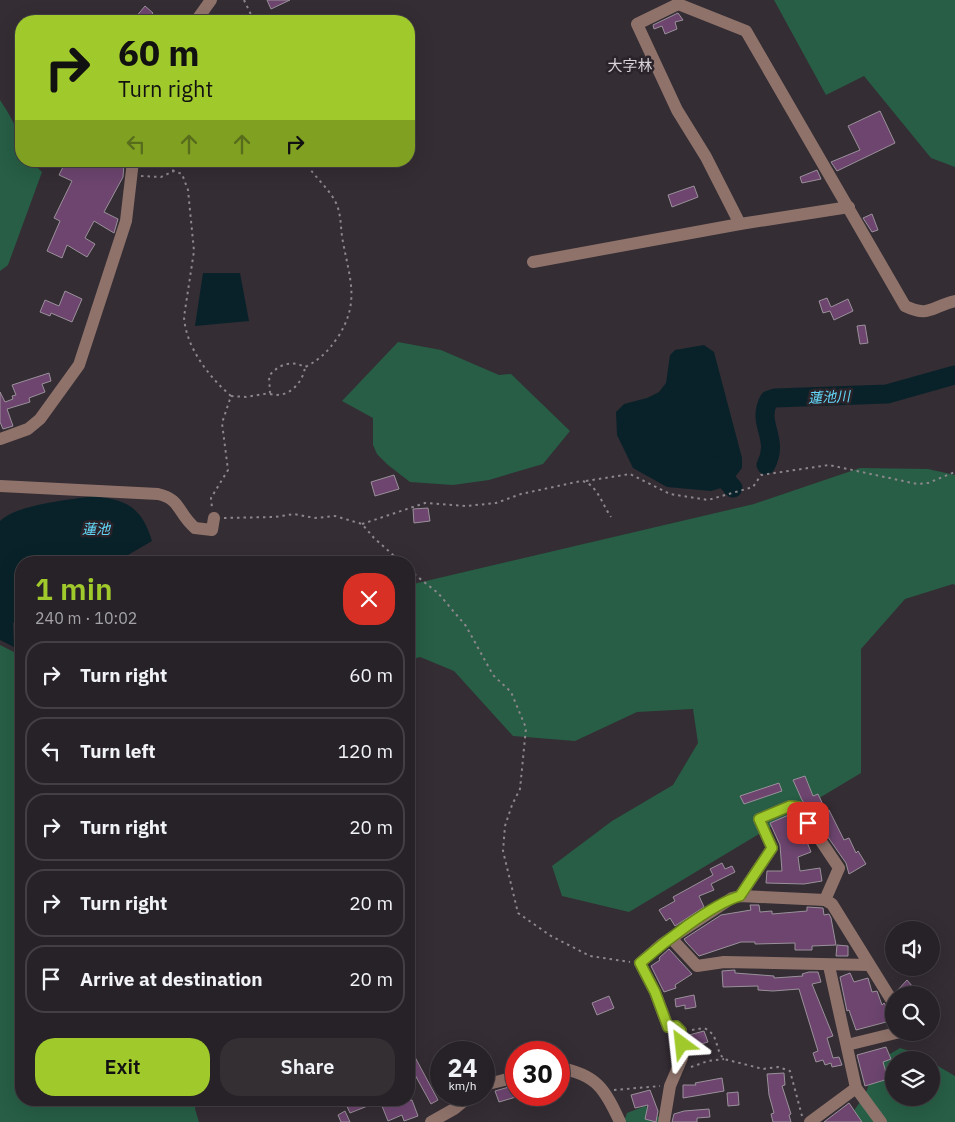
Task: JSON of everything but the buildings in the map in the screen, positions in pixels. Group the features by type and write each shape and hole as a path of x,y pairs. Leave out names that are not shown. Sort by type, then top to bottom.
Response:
{"street":[{"path":"200,15 210,0"},
{"path":"740,224 706,157 677,110 637,24 678,4 746,31 905,306 918,312 929,312 955,301"},
{"path":"0,438 28,429 40,420 79,365 126,221 133,167"},
{"path":"533,262 740,224 849,207"},
{"path":"0,486 158,494 169,496 176,502 194,528 212,530 214,518"},
{"path":"740,896 772,848 759,819 790,806 798,807 839,868 825,900"},
{"path":"664,1122 673,1080 682,1058 681,1031 676,1026 668,1027 655,992 640,963 671,938 732,898 740,896 825,900 832,904 885,990"},
{"path":"671,938 697,966 724,962 829,966 869,965"},
{"path":"829,966 856,1088 880,1122"},
{"path":"847,1045 885,1036"},
{"path":"570,1070 592,1078 620,1122"},
{"path":"810,1122 856,1088"},
{"path":"431,1122 458,1106"}],"path":[{"path":"244,0 251,15"},
{"path":"173,167 173,172"},
{"path":"132,175 161,177 173,172 182,174 188,190 194,252 184,317 186,336 197,356 231,396 246,397 270,393 280,395 293,390 300,383 305,367 324,357 346,323 353,299 342,222 335,202 310,167"},
{"path":"270,393 269,376 279,366 297,363 305,367"},
{"path":"231,396 222,423 228,470 211,498 214,518 260,518 294,514 315,518 335,516 362,524 394,556"},
{"path":"362,524 426,503 466,506 496,504 521,494 630,474 670,494 708,500 753,487 762,475 813,467 840,466 917,484 928,483 955,472"},
{"path":"586,481 592,486 610,517"},
{"path":"415,575 438,593 466,626 493,675 512,692 526,728 520,789 505,826 503,851 518,913 551,936 590,956 601,960 640,963"},
{"path":"681,1031 704,1028 708,1030 714,1034 720,1054 724,1059"},
{"path":"602,1092 673,1080 702,1063 724,1059 763,1069 785,1068 790,1071 801,1114 806,1122"}],"green space":[{"path":"774,0 955,0 955,167 931,158 864,76 826,95"},
{"path":"0,100 15,127 15,167 37,167 42,172 8,265 0,271"},
{"path":"398,342 441,350 499,375 511,374 570,431 543,464 489,480 453,485 410,482 377,454 373,445 373,418 342,401"},
{"path":"860,468 928,469 955,475 955,585 953,584 905,599 861,649 861,773 629,912 562,896 552,866 612,821 673,785 698,743 693,709 637,712 575,741 513,736 454,671 420,657 415,658 415,584 754,504"},
{"path":"0,645 15,652 15,1106 195,1106 199,1122 0,1122"},
{"path":"900,1048 910,1051 895,1051"},
{"path":"885,1057 885,1106 940,1106 940,1067 955,1076 955,1122 846,1122 865,1095 877,1062"},
{"path":"645,1106 665,1122 624,1122 627,1113"}],"water":[{"path":"203,273 240,273 249,321 195,326"},
{"path":"704,345 714,352 742,458 742,468 728,486 711,491 667,487 633,468 617,435 616,412 624,404 647,398 659,392 666,383 670,355 675,350"},
{"name":"蓮池","path":"94,496 125,503 138,513 144,521 152,541 126,556 15,556 14,647 0,640 0,521 19,510 58,501"}],"waterway":[{"name":"蓮池川","path":"766,465 771,447 765,416 769,400 775,398 887,394 955,375"},
{"name":"蓮池川","path":"714,466 733,488"}],"district":[{"name":"大字林","path":"630,66"}],"route":[{"path":"682,1044 681,1031 676,1026 668,1027 655,992 640,963 662,944 690,925 732,898 740,896 772,848 759,819 790,806 798,807 808,823"}]}
